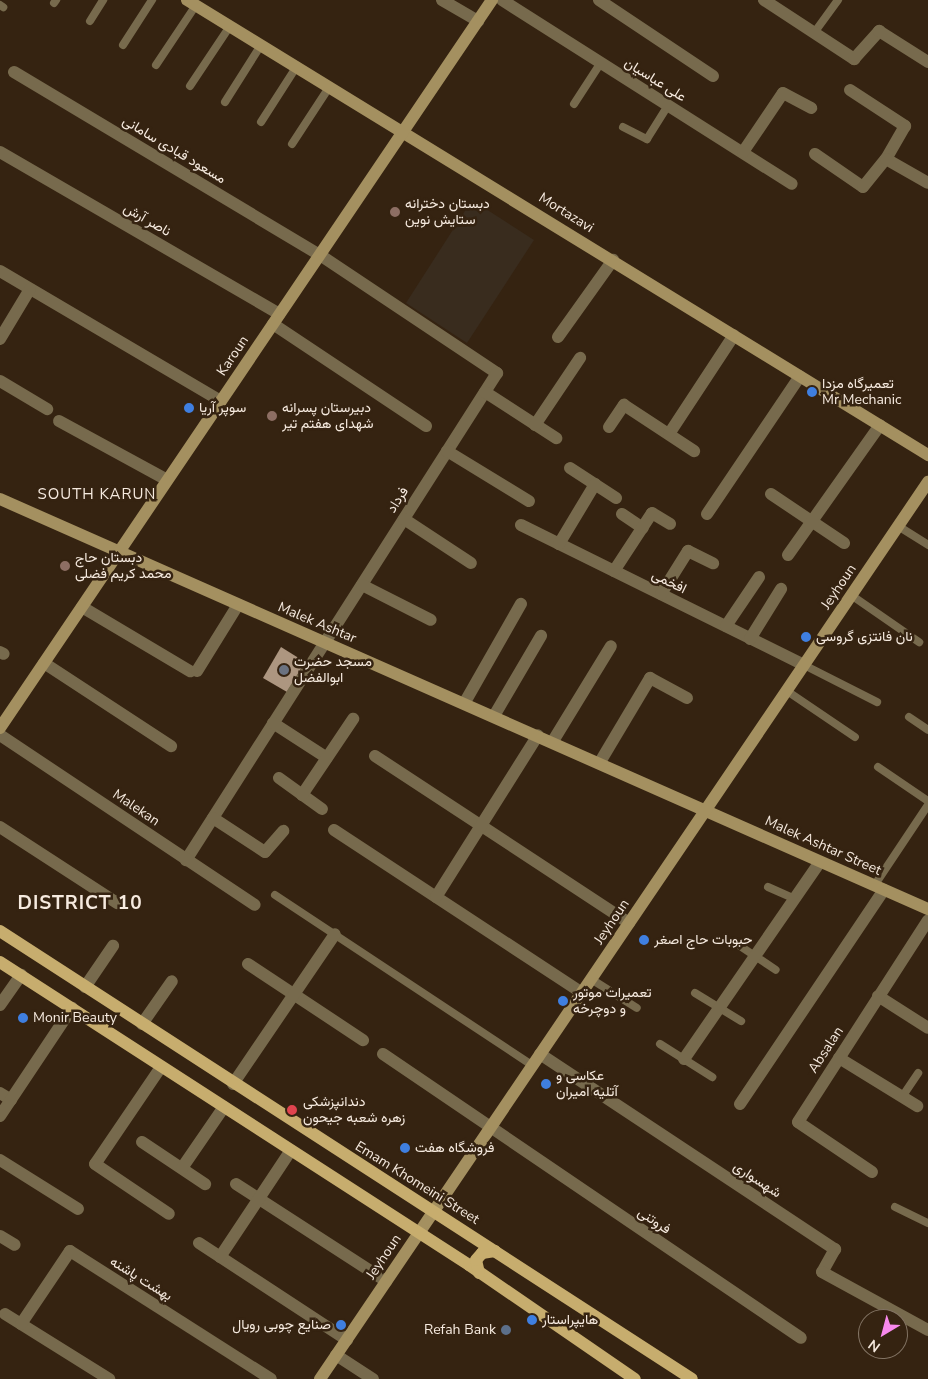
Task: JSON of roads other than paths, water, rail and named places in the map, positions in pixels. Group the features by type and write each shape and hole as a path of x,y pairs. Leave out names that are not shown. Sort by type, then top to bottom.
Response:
{"main road":[{"name":"Karoun","path":"0,728 492,0"},
{"name":"Mortazavi","path":"192,3 404,130 928,455"},
{"name":"Jeyhoun","path":"320,1379 928,482"},
{"name":"Malek Ashtar","path":"0,499 325,643 465,702 705,811"},
{"name":"Malek Ashtar Street","path":"705,811 928,909"},
{"name":"Emam Khomeini Street","path":"0,931 233,1084 434,1211 692,1379"},
{"path":"0,962 419,1233 635,1379"},
{"path":"479,1273 476,1260 482,1253 495,1251"}],"street":[{"path":"442,0 478,21"},
{"name":"علی عباسیان","path":"502,0 600,64 792,184"},
{"path":"599,0 713,76"},
{"path":"764,0 854,59 879,31 928,62"},
{"name":"مسعود قبادی سامانی","path":"14,72 320,255 497,373"},
{"path":"815,154 863,187 886,158 905,126 850,90"},
{"path":"743,152 783,93 811,108"},
{"name":"ناصر آرش","path":"0,152 276,319 426,426"},
{"path":"886,158 928,183"},
{"path":"558,337 613,260"},
{"path":"0,271 221,401"},
{"path":"0,339 30,289"},
{"path":"669,434 734,335"},
{"path":"535,425 580,358"},
{"name":"فرداد","path":"186,860 497,373"},
{"path":"707,514 800,376"},
{"path":"0,381 47,409"},
{"path":"485,392 556,438"},
{"path":"609,427 624,404 694,451"},
{"path":"59,420 167,480"},
{"path":"788,555 880,425"},
{"path":"447,451 529,501"},
{"path":"570,468 616,498"},
{"path":"559,544 595,484"},
{"path":"771,494 844,543"},
{"path":"614,571 652,513 670,524"},
{"path":"622,514 643,528"},
{"path":"404,519 472,563"},
{"name":"افخمی","path":"521,525 804,665"},
{"path":"661,594 688,551 713,563"},
{"path":"726,626 759,577"},
{"path":"362,585 431,620"},
{"path":"750,638 781,589"},
{"path":"465,702 521,604"},
{"path":"82,607 194,671 238,605"},
{"path":"494,716 541,636"},
{"path":"553,741 612,646"},
{"path":"44,663 171,746"},
{"path":"600,762 650,678 687,698"},
{"path":"302,795 353,719"},
{"path":"273,724 327,758"},
{"name":"Malekan","path":"0,735 255,905"},
{"path":"436,897 483,827 538,735"},
{"path":"375,756 629,923"},
{"path":"278,778 322,809"},
{"path":"213,818 260,849 268,852 283,831"},
{"path":"0,827 117,904"},
{"path":"334,830 582,993"},
{"path":"684,1059 820,862"},
{"path":"740,1104 879,888"},
{"name":"Absalan","path":"872,1172 798,1122 928,920"},
{"path":"233,1084 335,934"},
{"path":"86,988 113,946"},
{"path":"248,964 293,996 364,1040"},
{"path":"0,1005 21,975"},
{"path":"142,1024 172,981"},
{"path":"878,996 928,1027"},
{"path":"0,1116 72,1008"},
{"name":"فروتنی","path":"384,1054 490,1129 801,1338"},
{"name":"شهسواری","path":"540,1054 835,1249 822,1272 879,1309"},
{"path":"839,1058 916,1106"},
{"path":"161,1066 95,1164 165,1211"},
{"path":"0,1093 11,1100"},
{"path":"182,1168 224,1107"},
{"path":"142,1142 204,1184"},
{"path":"220,1257 291,1150"},
{"path":"0,1160 78,1209"},
{"path":"236,1184 386,1281"},
{"path":"0,1236 15,1246"},
{"path":"199,1244 347,1340"},
{"name":"بهشت پاشنه","path":"21,1324 70,1251 271,1379"},
{"path":"5,1314 110,1379"},
{"name":"شهسواری","path":"908,1325 928,1330"},
{"path":"336,1355 373,1379"}],"lane":[{"path":"90,21 103,0"},
{"path":"123,45 152,0"},
{"path":"814,33 838,0"},
{"path":"156,65 192,3"},
{"path":"190,86 230,26"},
{"path":"225,102 261,45"},
{"path":"574,104 600,64"},
{"path":"261,122 297,66"},
{"path":"292,144 330,86"},
{"path":"623,127 647,139 668,105"},
{"path":"898,526 928,545"},
{"path":"851,595 919,642"},
{"path":"804,665 877,702"},
{"path":"787,691 855,737"},
{"path":"909,717 928,730"},
{"path":"878,767 928,801"},
{"path":"879,888 928,805"},
{"path":"768,887 795,899"},
{"path":"276,895 532,1066"},
{"path":"734,942 776,970"},
{"path":"591,979 637,1008"},
{"path":"695,993 741,1021"},
{"path":"660,1044 712,1077"},
{"path":"902,1097 918,1073"},
{"path":"895,1206 928,1223"}],"place":[{"name":"دبستان دخترانه ستایش نوین","path":"395,212"},
{"name":"تعمیرگاه مزدا Mr Mechanic","path":"812,392"},
{"name":"سوپر آریا","path":"189,408"},
{"name":"دبیرستان پسرانه شهدای هفتم تیر","path":"272,416"},
{"name":"دبستان حاج محمد کریم فضلی","path":"65,566"},
{"name":"نان فانتزی گروسی","path":"806,637"},
{"name":"مسجد حضرت ابوالفضل","path":"284,670"},
{"name":"حبوبات حاج اصغر","path":"644,940"},
{"name":"تعمیرات موتور و دوچرخه","path":"563,1001"},
{"name":"Monir Beauty","path":"23,1018"},
{"name":"عکاسی و آتلیه امیران","path":"546,1084"},
{"name":"دندانپزشکی زهره شعبه جیحون","path":"292,1110"},
{"name":"فروشگاه هفت","path":"405,1148"},
{"name":"هایپراستار","path":"532,1320"},
{"name":"صنایع چوبی رویال","path":"341,1325"},
{"name":"Refah Bank","path":"506,1330"}],"district":[{"name":"SOUTH KARUN","path":"97,495"},
{"name":"DISTRICT 10","path":"80,904"}]}
